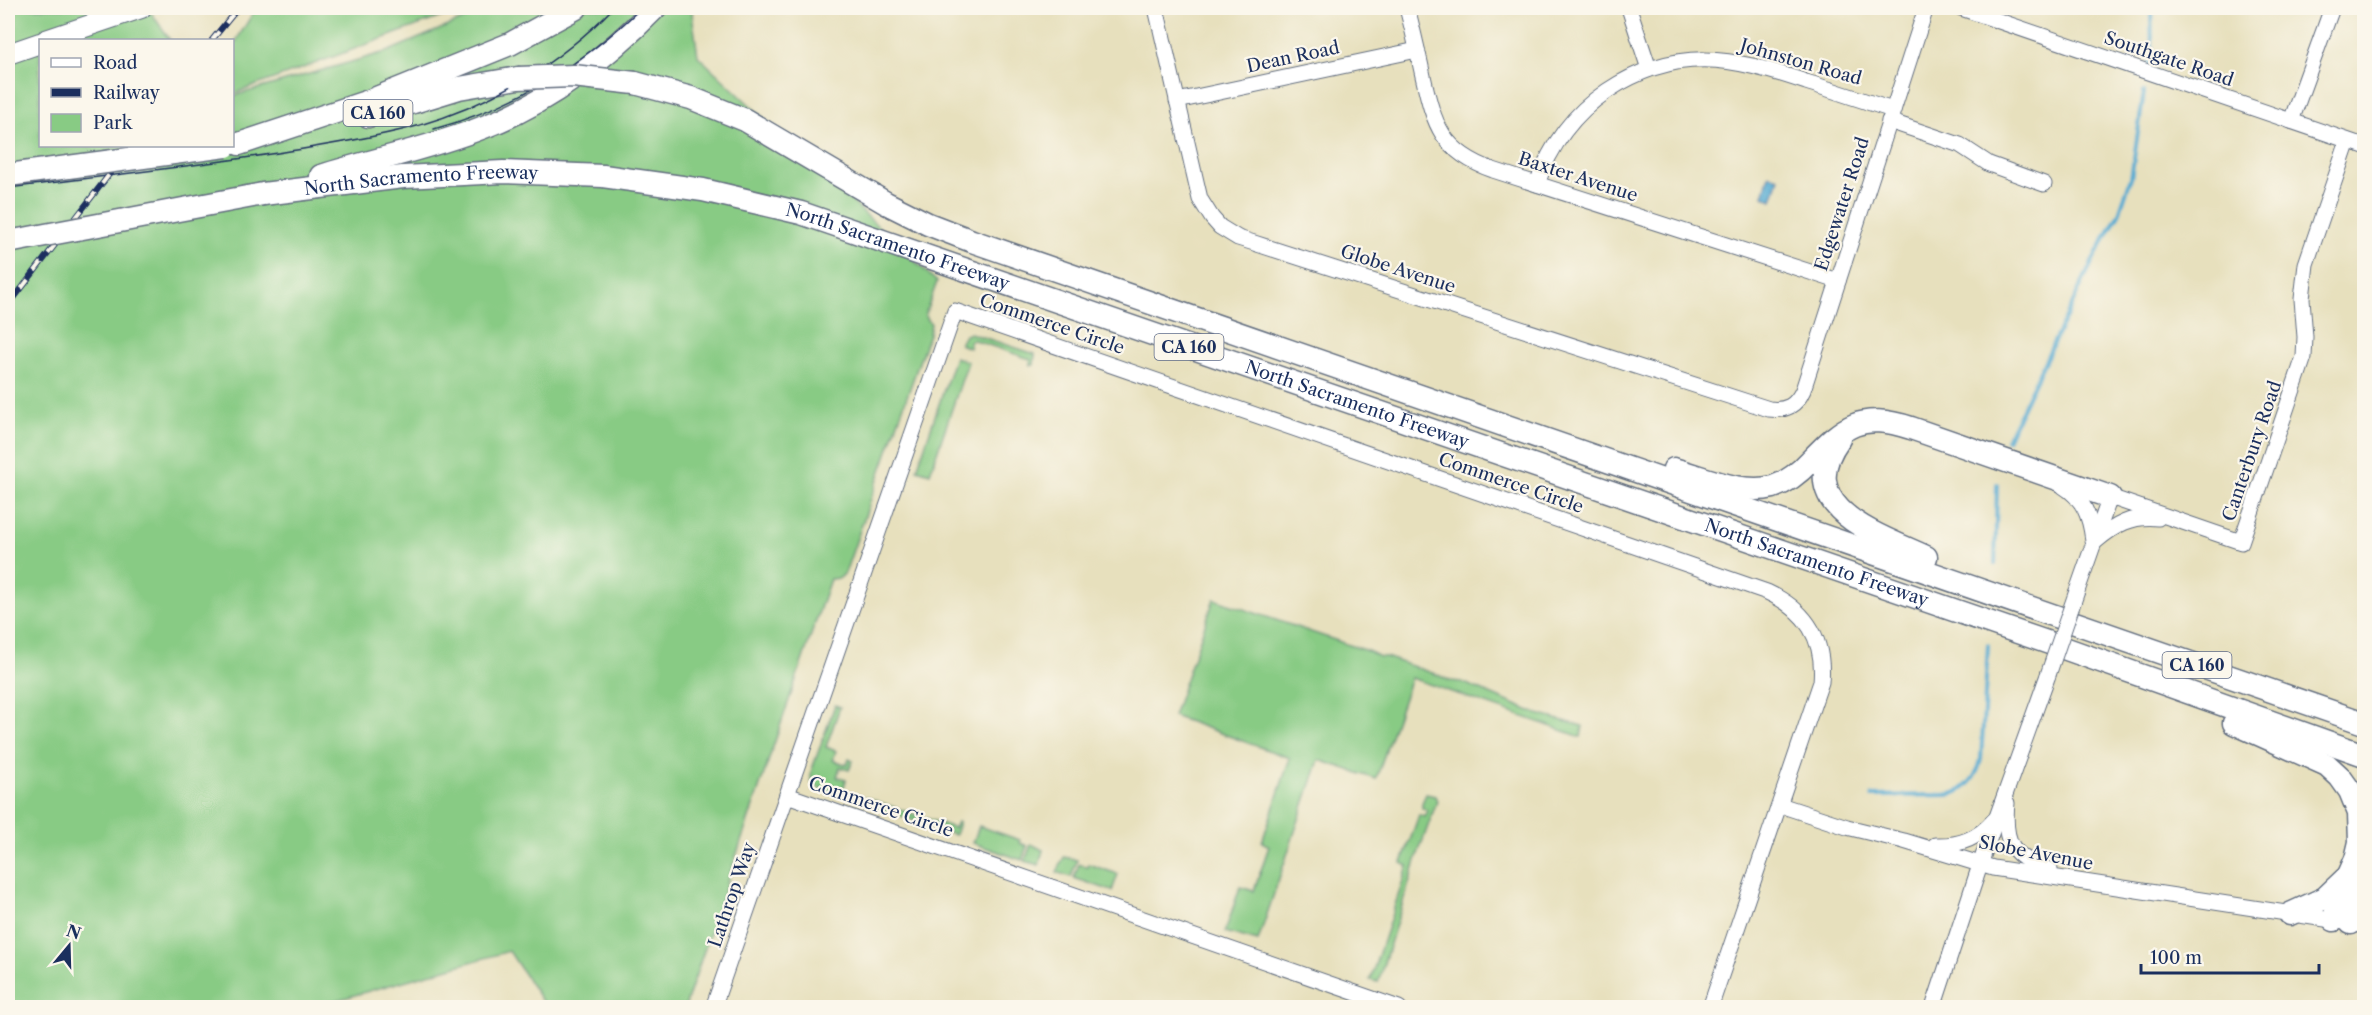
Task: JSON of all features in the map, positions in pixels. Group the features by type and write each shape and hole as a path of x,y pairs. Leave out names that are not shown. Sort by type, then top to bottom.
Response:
{"highway":[{"path":"234,144 369,101 510,44 576,8"},
{"path":"263,194 436,144 504,118 533,104 578,76 624,39 655,8"},
{"name":"North Sacramento Freeway","path":"234,145 273,143 322,131 459,88 518,78 573,76 635,83 691,98 745,120 886,203 928,224 2364,723"},
{"name":"North Sacramento Freeway","path":"8,175 217,147"},
{"name":"North Sacramento Freeway","path":"8,242 263,194 403,177 503,172 603,176 703,190 801,213 2090,658 2364,755"},
{"path":"1475,415 1751,489 1772,487 1792,477 1829,440 1846,429 1870,420 1896,423 2110,497"},
{"path":"1846,429 1832,451 1826,471 1828,491 1838,510 1857,525 2030,607"},
{"path":"2090,658 2327,765 2340,777 2350,791 2359,813 2360,842 2356,870 2340,895 2350,922"},
{"path":"2290,914 2325,897 2356,870"}],"main road":[{"path":"49,39 141,8"},
{"path":"8,54 39,43"}],"street":[{"name":"Globe Avenue","path":"1156,8 1200,199 1220,227 1238,238 1769,409 1787,408"},
{"name":"Baxter Avenue","path":"1407,8 1431,113 1448,143 1467,159 1478,165 1838,281"},
{"path":"1629,8 1648,69"},
{"name":"Edgewater Road","path":"1787,408 1794,404 1803,390 1926,8"},
{"name":"Southgate Road","path":"1961,8 2364,147"},
{"path":"2291,122 2332,8"},
{"name":"Dean Road","path":"1177,101 1417,50"},
{"name":"Johnston Road","path":"1537,184 1554,146 1578,116 1599,96 1648,69 1686,60 1739,62 1769,69 1891,116 1960,145 1989,164 2044,184"},
{"name":"Canterbury Road","path":"2110,497 2241,543 2304,357 2306,337 2302,299 2306,264 2348,141"},
{"name":"Commerce Circle","path":"1400,1008 787,795 954,311 1781,598 1795,609 1814,634 1819,647 1822,670 1817,695 1710,1008"},
{"path":"2046,475 2068,489 2083,503 2090,520 2094,543"},
{"path":"1933,1008 1997,816 2110,497"},
{"path":"2094,543 2117,524 2131,519 2148,517 2175,520"},
{"path":"2009,786 2006,820 2009,840 2017,854 2033,864 2068,879"},
{"name":"Lathrop Way","path":"713,1008 787,795"},
{"name":"Slobe Avenue","path":"1780,805 1846,827 1912,843 1982,864 2350,922"},
{"path":"1912,843 1941,845 1965,842 1980,833 1997,816"}],"green space":[{"path":"8,8 148,8 169,39 39,39 39,147 234,147 234,96 389,51 490,8 694,8 692,13 698,56 937,282 925,315 931,324 929,334 845,573 840,578 830,579 685,1007 546,1007 509,951 313,1007 8,1007"},
{"path":"256,8 465,8 234,94 234,44"},
{"path":"970,333 1035,354 1034,365 1031,365 1030,359 974,340 969,341 970,348 960,344 965,335"},
{"path":"955,357 968,362 930,473 917,469"},
{"path":"1214,599 1450,681 1462,682 1537,714 1583,726 1581,737 1411,678 1376,779 1319,760 1258,941 1225,932 1240,887 1254,891 1269,846 1262,842 1290,758 1173,716"},
{"path":"835,705 840,707 826,747 836,751 833,760 847,765 849,759 853,761 849,770 840,767 837,777 846,780 843,790 861,796 859,802 817,787 811,781 811,772"},
{"path":"1426,794 1435,796 1437,801 1378,982 1370,980 1408,866 1402,863 1419,815 1425,817 1428,810 1422,808"},
{"path":"864,797 954,828 957,822 959,823 955,835 863,803"},
{"path":"979,826 1020,840 1020,843 1027,846 1022,860 973,843"},
{"path":"1031,844 1043,850 1039,865 1025,861"},
{"path":"1064,857 1077,860 1071,877 1057,872"},
{"path":"1079,864 1087,867 1088,864 1118,874 1112,891 1074,878"}],"water":[{"path":"1769,175 1779,178 1772,200 1763,196"}],"waterway":[{"path":"2149,64 2152,50 2151,8"},
{"path":"2007,440 2097,252 2119,214 2131,178 2144,92"},
{"path":"1995,564 1997,484"},
{"path":"1872,796 1948,795 1966,787 1970,782 1981,759 1988,645"}],"tram line":[{"path":"8,188 278,153 365,138 417,126 471,106 523,80 570,47 613,8"},
{"path":"434,129 491,109 545,82 595,48 641,8"}],"railway":[{"path":"213,39 238,8"},
{"path":"8,306 130,147"}]}
